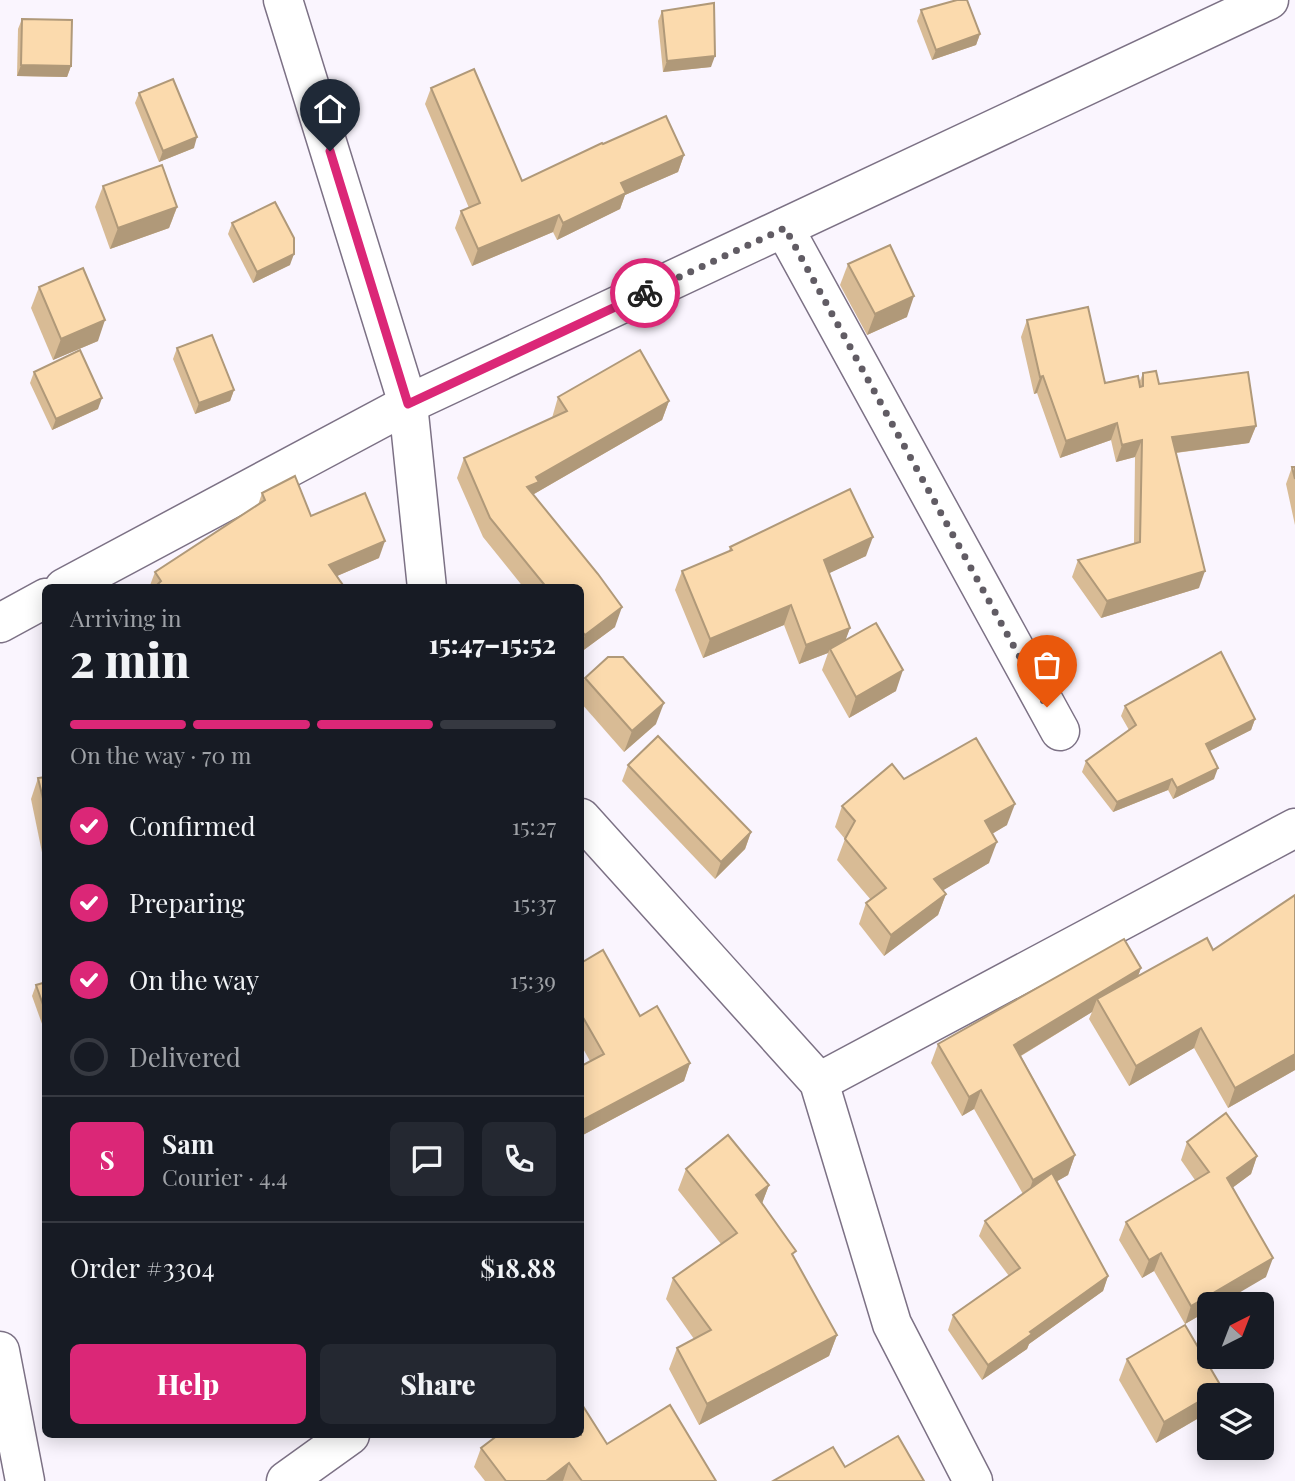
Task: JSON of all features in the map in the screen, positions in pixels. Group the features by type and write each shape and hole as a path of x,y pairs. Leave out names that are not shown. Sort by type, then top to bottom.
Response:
{"street":[{"path":"283,0 408,404 427,584"},
{"path":"72,584 408,404 1269,0"},
{"path":"785,228 1060,731"},
{"path":"0,622 42,600"},
{"path":"584,821 819,1082 892,1324 973,1481"},
{"path":"819,1082 1295,828"},
{"path":"0,1350 25,1481"},
{"path":"286,1481 346,1438"}],"building":[{"path":"957,0 967,0 980,34 936,50 921,10"},
{"path":"714,3 715,56 667,61 662,11"},
{"path":"22,19 72,20 71,66 21,65"},
{"path":"474,69 522,181 666,116 684,155 621,183 626,193 563,223 559,215 478,249 461,211 480,203 431,88"},
{"path":"173,79 197,137 163,151 139,93"},
{"path":"162,165 177,207 118,228 103,186"},
{"path":"275,202 294,238 294,254 257,272 232,223"},
{"path":"890,245 914,296 875,314 848,264"},
{"path":"83,268 105,320 61,339 39,287"},
{"path":"1088,307 1105,383 1138,376 1140,387 1143,386 1143,373 1156,371 1159,384 1248,372 1256,426 1172,437 1205,571 1107,601 1078,560 1140,542 1142,440 1122,445 1117,423 1066,441 1043,376 1040,377 1027,320"},
{"path":"212,335 234,390 199,403 177,348"},
{"path":"80,350 102,398 56,419 34,372"},
{"path":"640,350 669,401 536,477 539,482 527,487 622,607 585,635 584,584 544,584 490,518 464,458 567,411 558,397"},
{"path":"295,476 311,516 365,493 385,541 329,565 342,584 158,584 161,581 155,572 265,500 262,493"},
{"path":"850,489 873,537 824,560 850,628 806,645 791,605 710,639 682,571 732,550 730,547"},
{"path":"876,623 903,670 856,697 830,649"},
{"path":"1221,652 1255,719 1206,744 1218,768 1177,788 1172,779 1117,802 1086,761 1136,725 1125,706"},
{"path":"608,657 623,657 664,703 632,731 585,678"},
{"path":"658,736 751,832 721,862 628,765"},
{"path":"976,738 1015,804 985,821 997,842 934,879 946,894 891,935 866,903 886,888 845,839 855,821 842,806 892,764 904,779"},
{"path":"38,778 42,778 42,794"},
{"path":"1295,895 1295,1054 1235,1088 1201,1028 1136,1066 1097,999 1207,938 1213,950"},
{"path":"1124,939 1141,968 1014,1045 1075,1155 1033,1180 981,1090 969,1097 938,1044"},
{"path":"603,950 640,1016 657,1006 690,1063 584,1119 584,1064 604,1054 584,1019 584,961"},
{"path":"42,983 42,1002 36,985"},
{"path":"1226,1113 1257,1156 1227,1178 1273,1258 1215,1292 1197,1292 1197,1302 1191,1306 1161,1253 1149,1260 1126,1222 1209,1172 1187,1142"},
{"path":"728,1135 769,1185 756,1195 796,1251 792,1254 837,1335 707,1404 677,1348 711,1330 673,1278 737,1233 686,1169"},
{"path":"1052,1173 1108,1276 988,1365 953,1315 1020,1268 985,1221"},
{"path":"1185,1325 1197,1345 1197,1369 1211,1369 1219,1383 1197,1383 1197,1403 1164,1422 1127,1359"},
{"path":"670,1405 716,1481 582,1481 569,1463 546,1481 506,1481 481,1448 494,1438 584,1438 584,1408 607,1444"},
{"path":"898,1436 924,1481 773,1481 833,1447 845,1467"}],"way so far":[{"path":"645,293 785,228 1047,707"}],"route":[{"path":"330,151 408,404 645,293"}]}
